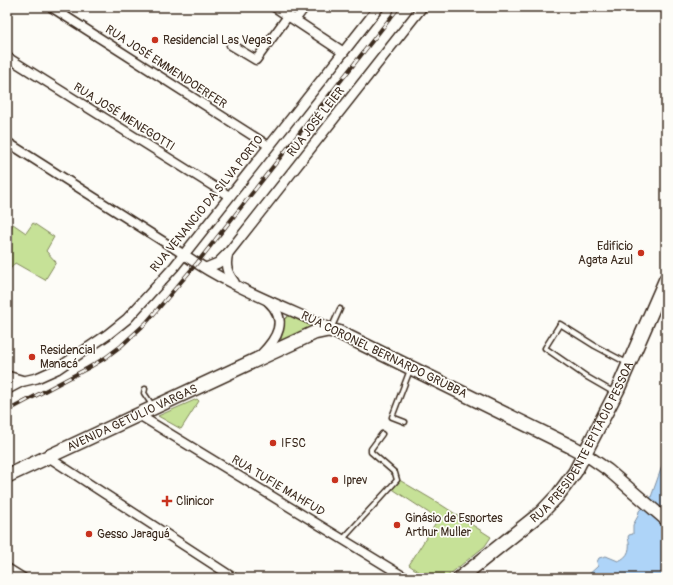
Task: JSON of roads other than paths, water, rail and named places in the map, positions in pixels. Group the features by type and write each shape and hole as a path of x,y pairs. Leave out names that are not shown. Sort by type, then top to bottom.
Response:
{"highway":[{"name":"RUA PRESIDENTE EPITÁCIO PESSOA","path":"460,578 542,512 558,495 575,472 616,394 666,279"},
{"name":"AVENIDA GETÚLIO VARGAS","path":"7,476 314,333 328,330 334,331"},
{"name":"RUA CORONEL BERNARDO GRUBBA","path":"334,331 572,446 585,454"}],"main road":[{"path":"585,454 608,470 666,520"}],"street":[{"name":"RUA JOSÉ EMMENDOERFER","path":"51,7 269,146"},
{"path":"275,7 343,52"},
{"path":"230,45 256,60 291,18 305,7"},
{"name":"RUA VENANCIO DA SILVA PORTO","path":"24,381 37,378 57,369 108,335 127,319 174,267 379,7"},
{"name":"RUA JOSÉ LEIER","path":"206,268 218,263 229,252 422,7"},
{"name":"RUA JOSÉ MENEGOTTI","path":"7,57 229,196"},
{"path":"7,142 183,254"},
{"path":"174,267 180,264 196,262 191,251 192,244"},
{"path":"229,252 226,268 229,276 236,284"},
{"name":"RUA CORONEL BERNARDO GRUBBA","path":"183,254 236,284 334,331"},
{"path":"266,299 274,308 279,321"},
{"path":"279,321 283,313 293,311"},
{"name":"AVENIDA GETÚLIO VARGAS","path":"257,360 277,335 279,321"},
{"path":"7,376 24,381"},
{"path":"7,390 24,381"},
{"name":"RUA TUFIE MAHFUD","path":"139,415 406,578"},
{"path":"48,457 234,578"},
{"path":"7,568 23,578"}],"lane":[{"path":"334,331 340,309"},
{"path":"616,394 587,377 545,348 560,324 595,346 629,364"},
{"path":"405,422 392,417 411,368"},
{"path":"145,389 144,393 154,407"},
{"path":"342,539 397,480 395,473 371,452 371,449 382,434"}],"water":[{"path":"666,455 666,578 585,578 598,566 597,562 599,558 606,556 618,561 627,555 629,548 628,537 629,535 633,534 633,525 639,511 651,497"}],"railway":[{"path":"7,411 105,358 121,346 146,323 197,263 399,7"}],"place":[{"name":"Residencial Las Vegas","path":"155,40"},
{"name":"Edificio Agata Azul","path":"641,253"},
{"name":"Residencial Manacá","path":"32,357"},
{"name":"IFSC","path":"273,443"},
{"name":"Iprev","path":"335,480"},
{"name":"Clinicor","path":"167,501"},
{"name":"Ginásio de Esportes Arthur Muller","path":"397,525"},
{"name":"Gesso Jaraguá","path":"89,534"}]}
